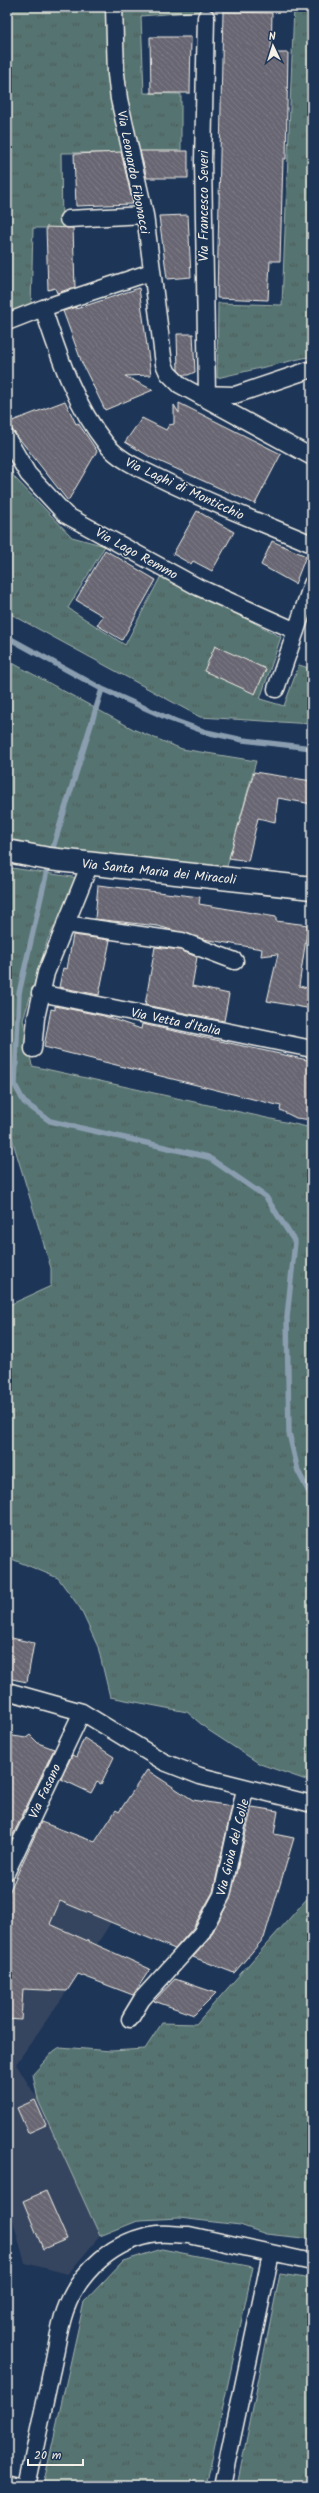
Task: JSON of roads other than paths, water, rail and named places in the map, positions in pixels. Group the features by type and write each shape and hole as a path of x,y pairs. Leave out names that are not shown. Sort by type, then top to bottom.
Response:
{"street":[{"name":"Via Leonardo Fibonacci","path":"114,7 116,74 119,99 145,215 151,272 164,364 173,378 312,457"},
{"name":"Via Francesco Severi","path":"201,394 206,17"},
{"path":"68,219 145,215"},
{"path":"7,322 151,272"},
{"name":"Via Laghi di Monticchio","path":"44,308 63,370 74,395 107,445 118,455 177,486 312,544"},
{"path":"201,394 235,394 312,369"},
{"name":"Via Lago Remmo","path":"7,438 28,474 66,514 198,587 296,631"},
{"path":"276,689 312,584"},
{"name":"Via Santa Maria dei Miracoli","path":"7,851 90,864 312,888"},
{"path":"33,1049 40,993 90,864"},
{"path":"66,924 182,941 235,962"},
{"name":"Via Vetta d'Italia","path":"40,993 312,1049"},
{"path":"7,1691 82,1712 164,1762 200,1776 245,1789 312,1804"},
{"name":"Via Fasano","path":"7,1871 82,1712"},
{"name":"Via Gioia del Colle","path":"130,2019 142,1999 201,1934 222,1895 245,1789"},
{"path":"27,2486 65,2311 77,2286 94,2264 129,2242 158,2234 189,2235 312,2262"},
{"path":"222,2486 271,2254"},
{"path":"7,2483 20,2486"}],"waterway":[{"path":"7,637 102,689 170,719 206,732 243,740 312,748"},
{"path":"51,854 102,689"},
{"path":"49,862 19,993 15,1085 24,1102 50,1121 208,1157 266,1197 295,1242 287,1317 289,1433 298,1471 312,1498"}]}
